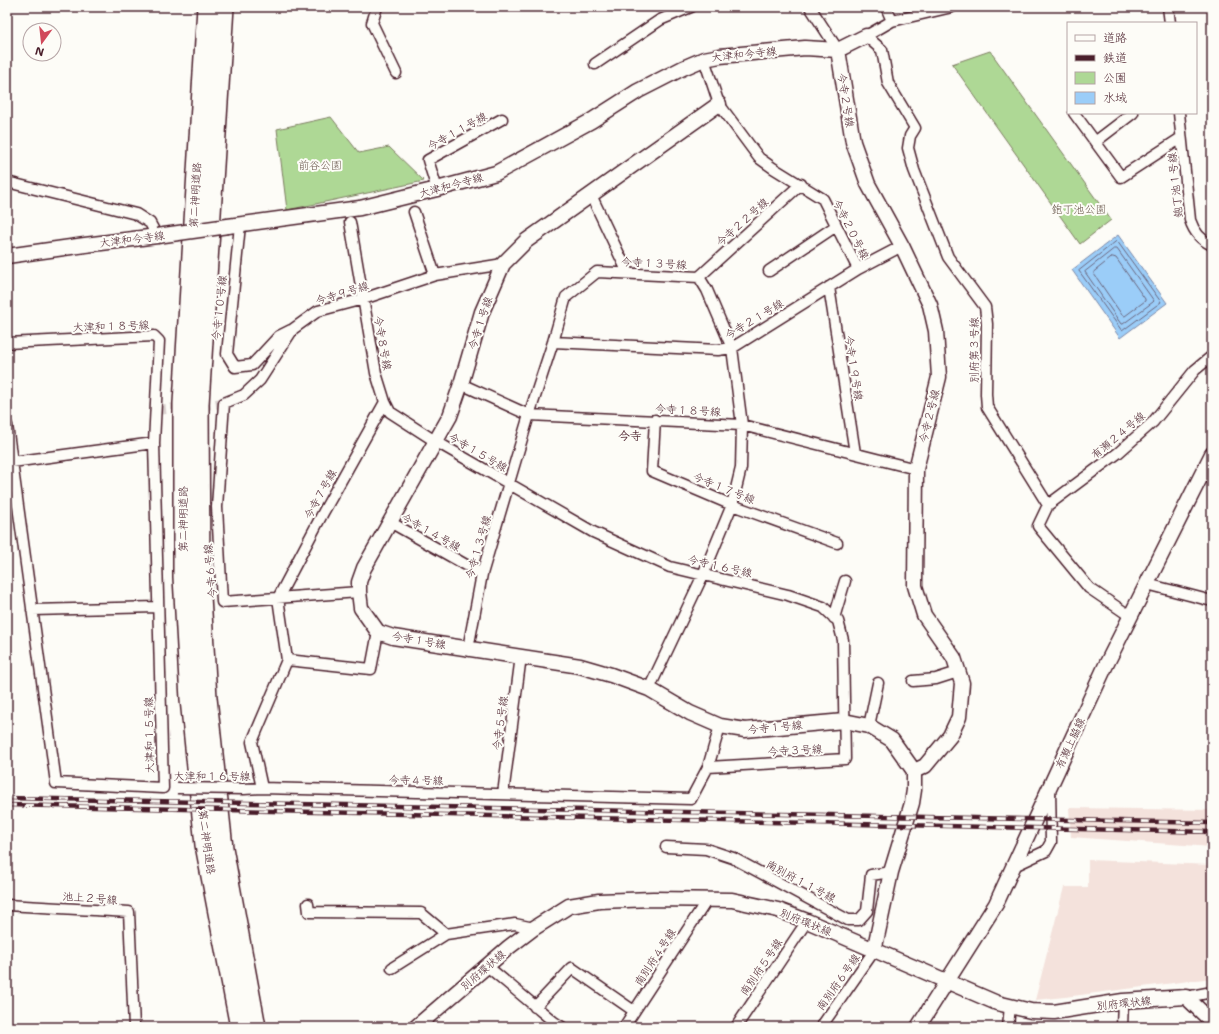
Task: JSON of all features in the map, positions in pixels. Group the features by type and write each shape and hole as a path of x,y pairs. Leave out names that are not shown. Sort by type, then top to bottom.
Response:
{"highway":[{"name":"第二神明道路","path":"207,7 183,403 183,577 190,699 205,845 240,1027"},
{"name":"第二神明道路","path":"224,7 199,404 200,579 207,698 223,848 256,1027"}],"street":[{"path":"378,7 372,23 396,73"},
{"path":"594,64 660,20 691,7"},
{"path":"810,7 838,50 892,22 952,7"},
{"path":"886,7 892,22"},
{"path":"1168,7 1170,22"},
{"name":"別府第３号線","path":"866,36 882,50 888,83 915,128 910,136 908,148 914,170 948,257 984,307 988,324 987,407 1048,505"},
{"name":"大津和今寺線","path":"7,256 360,208 437,189 496,172 591,121 638,91 704,58 805,48 838,50"},
{"name":"今寺２号線","path":"838,50 853,142 868,184 902,246 930,305 936,331 939,377 916,469 915,586 924,615 954,658 962,683 959,716 950,736 925,766 914,771"},
{"path":"704,58 719,104"},
{"name":"今寺２０号線","path":"719,104 759,158 823,199 858,269"},
{"name":"今寺１号線","path":"719,104 526,241 503,264 482,312 450,416 364,568 359,582 361,608 378,632 393,637 580,666 649,689 690,713 720,726 745,730 844,721 869,726 892,740 914,771"},
{"path":"1075,114 1121,177 1181,138"},
{"path":"1095,142 1132,114"},
{"name":"鉋丁池１号線","path":"1179,114 1190,220 1194,231 1205,242 1212,245"},
{"name":"今寺１１号線","path":"437,189 428,160 502,119"},
{"path":"7,182 136,214 150,222 157,236"},
{"name":"今寺２２号線","path":"699,277 801,184"},
{"path":"591,195 628,273"},
{"path":"414,212 435,275"},
{"name":"今寺８号線","path":"350,222 376,374 385,402 390,412 435,441"},
{"name":"今寺１０号線","path":"234,225 227,354 235,367 252,365 279,336 293,329"},
{"path":"769,271 836,226"},
{"name":"今寺２１号線","path":"553,342 718,350 732,348 858,269 902,246"},
{"name":"今寺９号線","path":"224,403 244,395 260,380 293,329 318,311 363,299 435,275 503,264"},
{"name":"今寺１３号線","path":"468,649 482,574 566,297 597,272 699,277 707,290 732,348 742,425 741,468 732,505 703,575 649,689"},
{"name":"今寺１９号線","path":"829,287 855,453"},
{"name":"大津和１８号線","path":"7,342 154,336 159,341 154,443"},
{"name":"有瀬２４号線","path":"1048,505 1118,453 1153,422 1195,370 1212,356"},
{"name":"今寺１８号線","path":"461,384 529,415 742,425 916,469"},
{"name":"今寺７号線","path":"278,598 324,511 385,402"},
{"name":"今寺６号線","path":"224,403 217,507 222,602 359,592"},
{"name":"今寺１７号線","path":"655,420 652,471 732,505 837,543"},
{"path":"7,425 9,463 154,443"},
{"name":"今寺１５号線","path":"435,441 509,483"},
{"name":"大津和１５号線","path":"9,463 32,610 56,783 163,788 154,443"},
{"name":"有瀬上脇線","path":"918,1027 996,904 1105,667 1212,454"},
{"name":"今寺１６号線","path":"509,483 593,532 670,567 788,595 823,607 838,621 843,640 844,721"},
{"path":"1048,505 1038,526 1089,588 1130,616"},
{"name":"今寺１４号線","path":"390,522 482,574"},
{"path":"834,618 845,581"},
{"path":"1147,584 1212,601"},
{"path":"262,788 252,742 287,660 278,598"},
{"path":"32,610 158,607"},
{"path":"287,660 371,669 378,632"},
{"name":"今寺５号線","path":"502,794 521,656"},
{"path":"913,681 936,679 958,672"},
{"path":"869,726 878,683"},
{"name":"今寺３号線","path":"708,767 845,759 844,721"},
{"name":"今寺４号線","path":"262,788 691,798 708,767 720,726"},
{"path":"874,951 891,872 912,803 914,771"},
{"path":"1014,866 1046,851 1051,842 1050,786"},
{"name":"大津和１６号線","path":"163,788 262,788"},
{"name":"南別府１１号線","path":"666,847 706,850 732,858 848,920 859,920 867,911 871,876 891,872"},
{"name":"別府環状線","path":"416,1027 486,966 534,928 569,906 599,901 653,899 732,900 778,910 807,921 997,1003 1031,1011 1054,1012 1123,1001 1186,997"},
{"name":"南別府４号線","path":"624,1027 707,900"},
{"path":"308,904 309,912 421,913 446,934"},
{"name":"池上２号線","path":"7,905 129,912 134,1027"},
{"name":"南別府５号線","path":"736,1027 807,921"},
{"path":"392,968 446,934 515,924 534,928"},
{"name":"南別府６号線","path":"821,1027 874,951"},
{"path":"486,966 535,1007 562,1027"},
{"path":"535,1007 572,968 634,1011"},
{"path":"1186,997 1212,992"},
{"path":"1186,997 1207,1017 1212,1024"},
{"path":"1122,1027 1123,1001"},
{"path":"1008,1027 1010,1006"}],"shaded area":[{"path":"1069,808 1212,810 1212,847 1071,837"},
{"path":"1088,860 1212,865 1212,978 1035,1000 1064,887 1088,887"}],"green space":[{"name":"鉋丁池公園","path":"990,51 1111,220 1080,244 952,64"},
{"name":"前谷公園","path":"331,117 359,153 389,147 424,181 287,210 277,129"}],"water":[{"path":"1118,235 1167,303 1120,338 1072,270"}],"tunnel":[{"path":"156,410 224,403"}],"railway":[{"path":"7,798 1212,823"},
{"path":"7,805 1212,832"}],"district":[{"name":"今寺","path":"630,436"}]}
